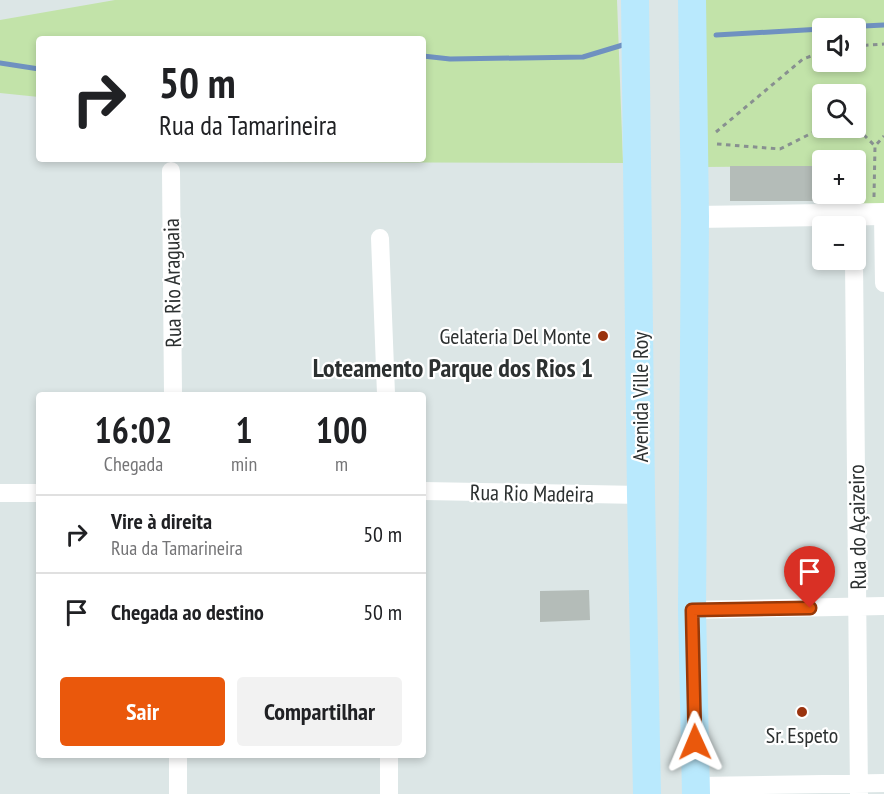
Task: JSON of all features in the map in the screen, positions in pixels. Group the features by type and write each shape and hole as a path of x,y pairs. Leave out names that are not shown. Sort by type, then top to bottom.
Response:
{"main road":[{"name":"Avenida Ville Roy","path":"635,0 640,495 647,794"},
{"path":"692,0 695,217 692,610 696,790"}],"street":[{"name":"Rua Rio Araguaia","path":"171,171 173,392"},
{"path":"695,217 869,217 884,283"},
{"path":"380,238 386,392"},
{"name":"Rua do Açaizeiro","path":"854,270 859,789"},
{"name":"Rua Rio Madeira","path":"426,491 640,495"},
{"path":"0,493 36,493"},
{"path":"692,610 884,606"},
{"path":"178,758 178,794"},
{"path":"389,758 389,794"},
{"path":"696,790 859,789 884,783"}],"path":[{"path":"866,45 884,44"},
{"path":"712,136 803,59 812,56"},
{"path":"714,144 780,148 820,129 861,132 875,146"},
{"path":"869,217 875,146 884,136"}],"green space":[{"path":"115,0 617,0 623,163 209,162 426,162 426,36 36,36 36,97 0,93 0,20"},
{"path":"704,0 884,0 884,205 836,206 836,204 866,204 866,150 812,150 812,166 703,167"}],"building":[{"path":"730,166 812,166 812,201 730,201"},
{"path":"589,590 590,620 540,622 540,591"}],"waterway":[{"path":"866,26 884,25"},
{"path":"716,35 812,30"},
{"path":"426,56 450,59 583,57 626,44"},
{"path":"0,63 36,69"}],"place":[{"name":"Gelateria Del Monte","path":"603,336"},
{"name":"Sr. Espeto","path":"802,712"}],"district":[{"name":"Loteamento Parque dos Rios 1","path":"453,368"}],"route":[{"path":"695,742 692,610 810,608"}]}
